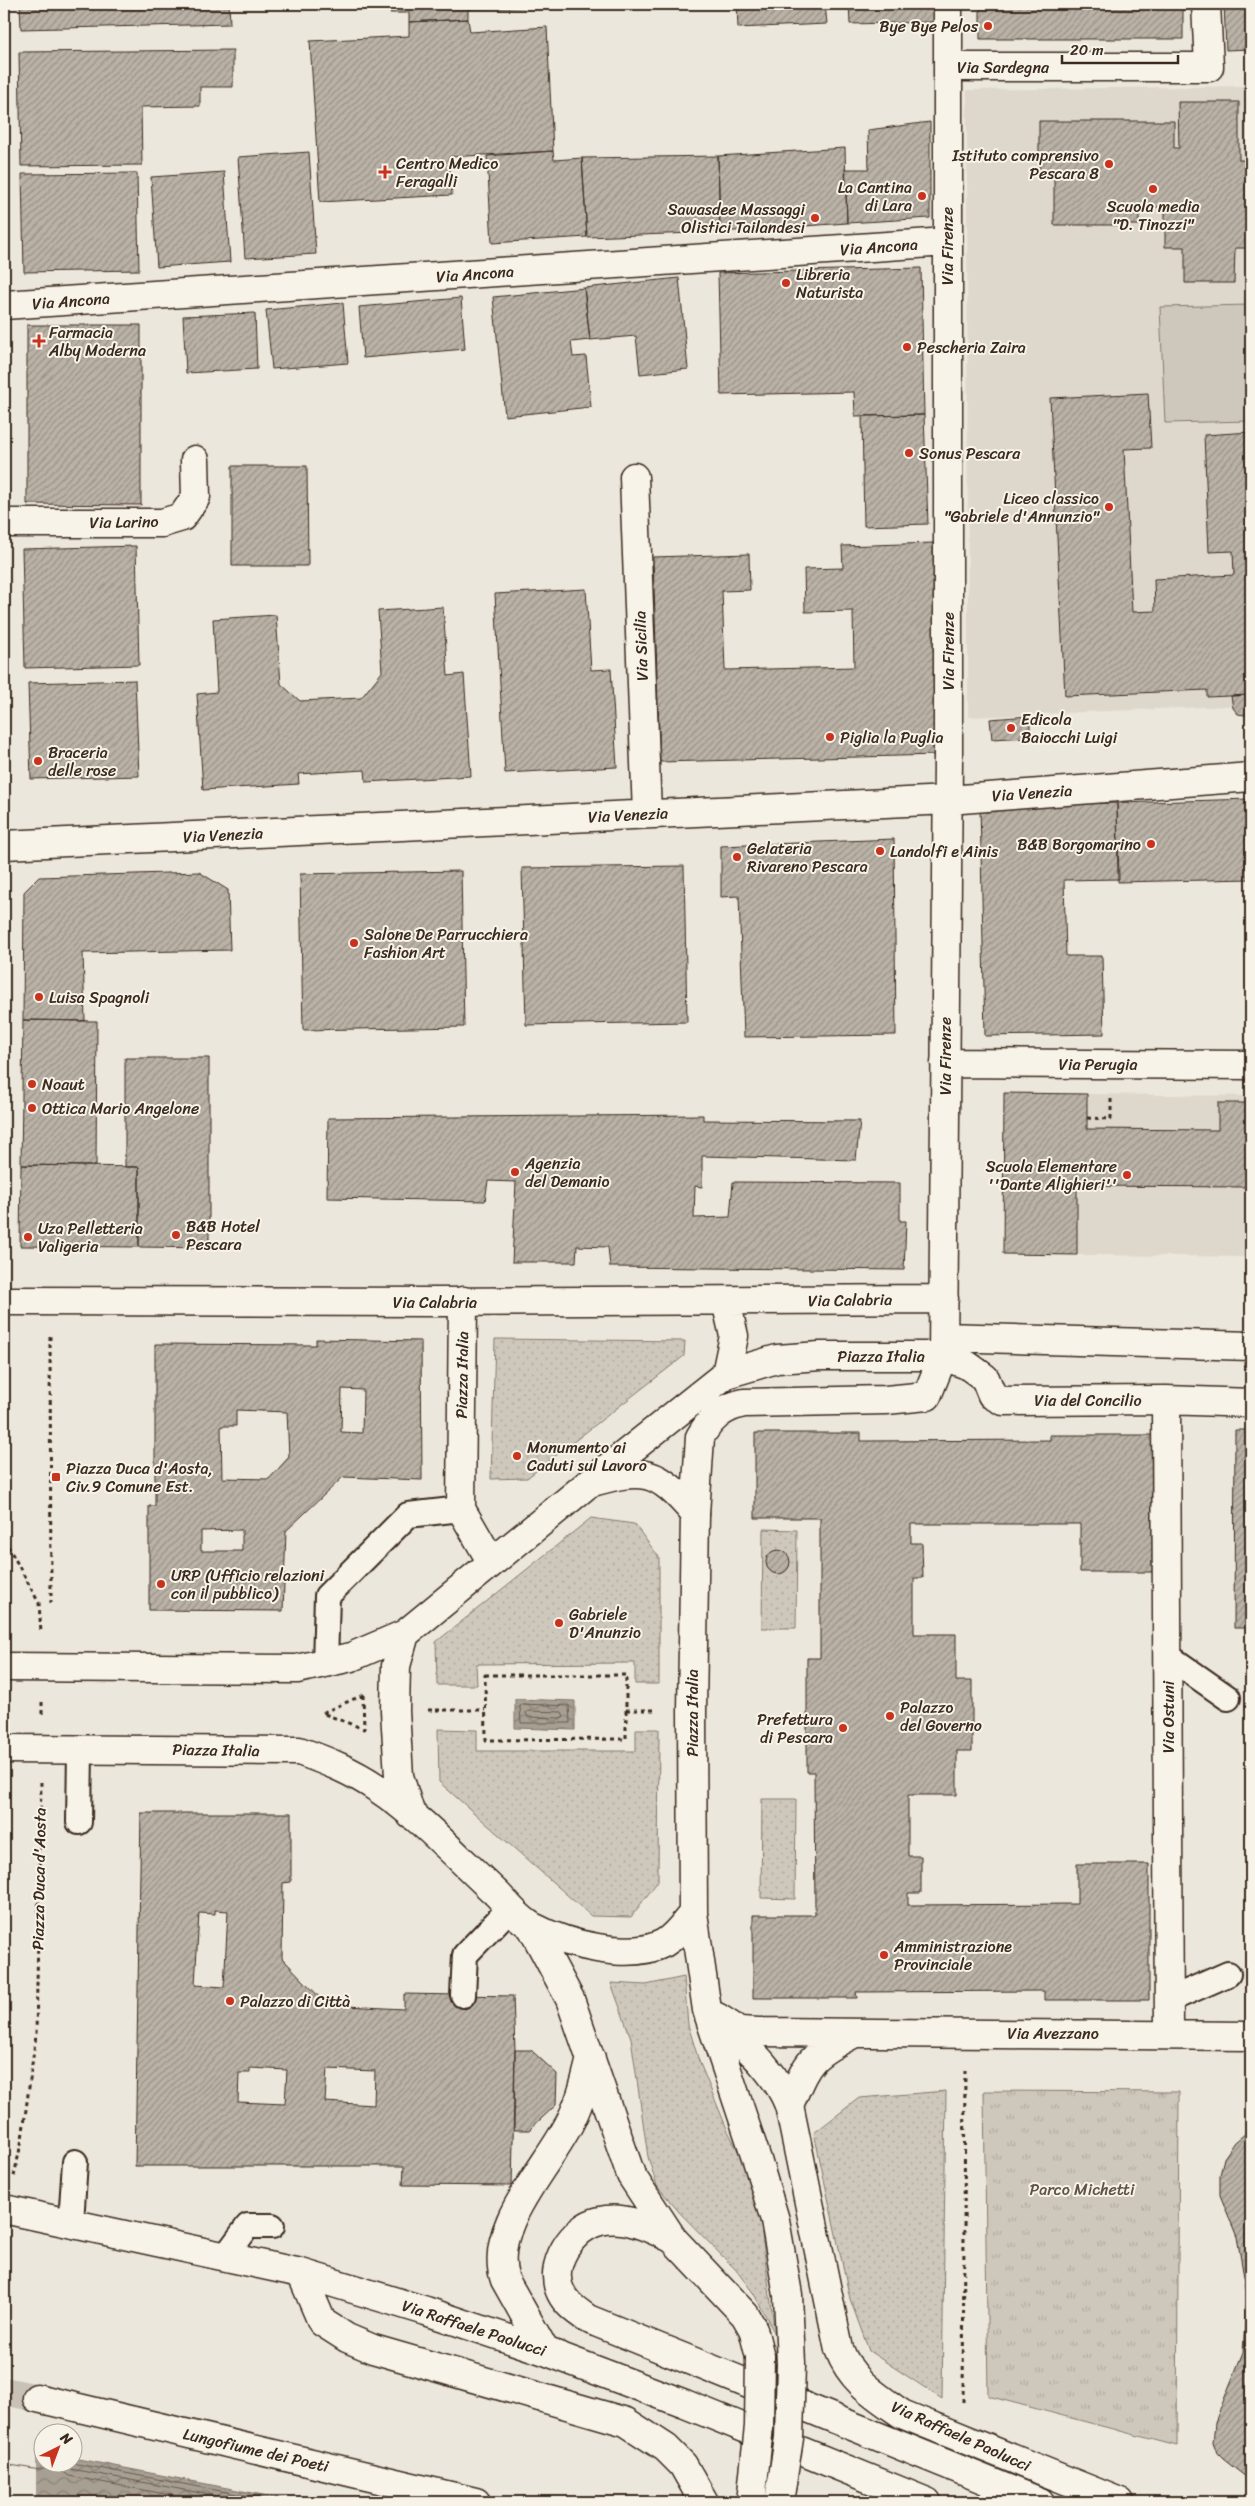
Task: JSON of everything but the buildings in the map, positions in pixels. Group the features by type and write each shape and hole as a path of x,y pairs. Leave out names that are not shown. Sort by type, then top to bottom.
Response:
{"street":[{"name":"Via Firenze","path":"944,1299 944,1063 948,800 948,4"},
{"name":"Via Sardegna","path":"948,67 1209,67 1206,4"},
{"name":"Via Ancona","path":"4,305 947,242"},
{"name":"Via Larino","path":"4,523 162,523 182,517 196,497 195,460"},
{"name":"Via Sicilia","path":"634,477 647,814"},
{"name":"Via Venezia","path":"4,845 948,800 1251,777"},
{"name":"Via Perugia","path":"944,1063 1251,1065"},
{"name":"Via Calabria","path":"50,1302 944,1299"},
{"path":"944,1299 943,1346 1251,1346"},
{"path":"4,1301 50,1302"},
{"path":"726,1301 734,1336 726,1374"},
{"name":"Piazza Italia","path":"461,1509 463,1302"},
{"name":"Piazza Italia","path":"4,1667 297,1669 352,1657 405,1634 491,1561 726,1374 777,1359 943,1346 927,1396 886,1400 744,1403 731,1405 718,1413 706,1426 700,1437 695,1514 692,1710 693,1913 707,2010 758,2160 775,2220 788,2295 791,2364 788,2438 779,2502"},
{"name":"Via del Concilio","path":"943,1346 985,1378 992,1395 1003,1401 1166,1400 1251,1403"},
{"name":"Via Ostuni","path":"1166,1400 1169,2034"},
{"name":"Piazza Italia","path":"588,1483 620,1474 652,1475 677,1492 695,1514"},
{"path":"461,1509 491,1561"},
{"path":"405,1634 396,1666 395,1711 399,1776 411,1815"},
{"name":"Piazza Italia","path":"4,1749 299,1752 338,1765 378,1788 411,1815 531,1926 589,1946 613,1950 639,1950 666,1942 674,1936 693,1913"},
{"path":"531,1926 570,1999 631,2175 673,2239 745,2316 753,2329 760,2356 759,2426 751,2502"},
{"name":"Via Raffaele Paolucci","path":"707,2010 773,2075 782,2088 789,2105 839,2349 846,2367 860,2383 902,2414 1120,2502"},
{"name":"Via Avezzano","path":"707,2010 739,2031 1251,2036"},
{"name":"Via Avezzano","path":"789,2105 806,2068 814,2057 823,2049 856,2032"},
{"path":"545,2351 505,2280 500,2267 501,2252 515,2214 571,2121 582,2092 591,2058"},
{"name":"Via Raffaele Paolucci","path":"5,2209 301,2273 545,2351 685,2404 926,2502"},
{"path":"673,2239 628,2222 599,2221 582,2228 568,2244 560,2261 558,2278 560,2291 566,2301 588,2319 1040,2502"},
{"path":"301,2273 322,2322 347,2338 372,2349 626,2422 666,2448 683,2465 704,2502"},
{"name":"Lungofiume dei Poeti","path":"37,2398 476,2502"}],"lane":[{"path":"324,1663 327,1596 408,1515 461,1509"},
{"path":"1168,1656 1228,1698"},
{"path":"79,1822 80,1749"},
{"path":"463,1996 465,1954 511,1907"},
{"path":"1169,2000 1228,1974"},
{"path":"71,2222 75,2162"},
{"path":"225,2257 248,2226 272,2226"}],"path":[{"path":"50,1302 51,1603"},
{"name":"Piazza Duca d'Aosta","path":"4,1539 40,1603 42,1668 36,2035 22,2139 5,2209"},
{"path":"485,1675 626,1675 626,1739 486,1740 485,1710 485,1675"},
{"path":"362,1695 364,1729 355,1726 322,1713 362,1695"},
{"path":"428,1710 485,1710"},
{"path":"963,2438 965,2033"}],"shaded area":[{"name":"Liceo classico \"Gabriele d'Annunzio\"","path":"1251,86 1251,705 968,717 967,90"},
{"name":"Scuola Elementare ''Dante Alighieri''","path":"1004,1093 1251,1096 1251,1257 1003,1254"}],"green space":[{"path":"1251,305 1251,421 1165,423 1160,307"},
{"path":"495,1339 685,1341 684,1356 527,1478 491,1479"},
{"path":"591,1518 634,1524 659,1557 659,1684 635,1684 635,1663 476,1664 477,1685 437,1685 436,1642"},
{"path":"763,1529 797,1530 796,1628 762,1628"},
{"path":"438,1729 477,1730 477,1751 636,1751 636,1729 659,1729 658,1881 631,1917 591,1916 439,1782"},
{"path":"762,1799 796,1799 795,1899 761,1898"},
{"path":"684,1977 688,2025 699,2061 727,2129 740,2155 758,2204 775,2334 754,2294 736,2270 680,2213 657,2186 648,2157 631,2038 611,1983 646,1985"},
{"path":"946,2091 942,2399 869,2351 850,2299 814,2133 859,2098"},
{"name":"Parco Michetti","path":"984,2091 1179,2092 1177,2446 988,2396"}],"water":[{"path":"515,1699 575,1701 575,1730 515,1728"},
{"path":"4,2445 32,2450 32,2474 82,2474 82,2460 299,2502 4,2502"}],"pier":[{"path":"4,2442 32,2447 32,2474 36,2474 36,2502 4,2502"}],"tunnel":[{"path":"4,2391 37,2398"}],"place":[{"name":"Bye Bye Pelos","path":"988,26"},
{"name":"Istituto comprensivo Pescara 8","path":"1109,164"},
{"name":"Centro Medico Feragalli","path":"385,172"},
{"name":"Scuola media \"D. Tinozzi\"","path":"1153,189"},
{"name":"La Cantina di Lara","path":"922,196"},
{"name":"Sawasdee Massaggi Olistici Tailandesi","path":"815,218"},
{"name":"Libreria Naturista","path":"786,283"},
{"name":"Farmacia Alby Moderna","path":"39,341"},
{"name":"Pescheria Zaira","path":"907,347"},
{"name":"Sonus Pescara","path":"909,453"},
{"name":"Liceo classico \"Gabriele d'Annunzio\"","path":"1109,507"},
{"name":"Edicola Baiocchi Luigi","path":"1011,728"},
{"name":"Piglia la Puglia","path":"830,737"},
{"name":"Braceria delle rose","path":"38,761"},
{"name":"B&B Borgomarino","path":"1151,844"},
{"name":"Landolfi e Ainis","path":"880,851"},
{"name":"Gelateria Rivareno Pescara","path":"737,857"},
{"name":"Salone De Parrucchiera Fashion Art","path":"354,943"},
{"name":"Luisa Spagnoli","path":"39,997"},
{"name":"Noaut","path":"32,1084"},
{"name":"Ottica Mario Angelone","path":"32,1108"},
{"name":"Agenzia del Demanio","path":"515,1172"},
{"name":"Scuola Elementare ''Dante Alighieri''","path":"1127,1175"},
{"name":"B&B Hotel Pescara","path":"176,1235"},
{"name":"Uza Pelletteria Valigeria","path":"28,1237"},
{"name":"Monumento ai Caduti sul Lavoro","path":"517,1456"},
{"name":"Piazza Duca d'Aosta, Civ.9 Comune Est.","path":"56,1477"},
{"name":"URP (Ufficio relazioni con il pubblico)","path":"161,1584"},
{"name":"Gabriele D'Anunzio","path":"559,1623"},
{"name":"Palazzo del Governo","path":"890,1716"},
{"name":"Prefettura di Pescara","path":"843,1728"},
{"name":"Amministrazione Provinciale","path":"884,1955"},
{"name":"Palazzo di Città","path":"230,2001"}]}
